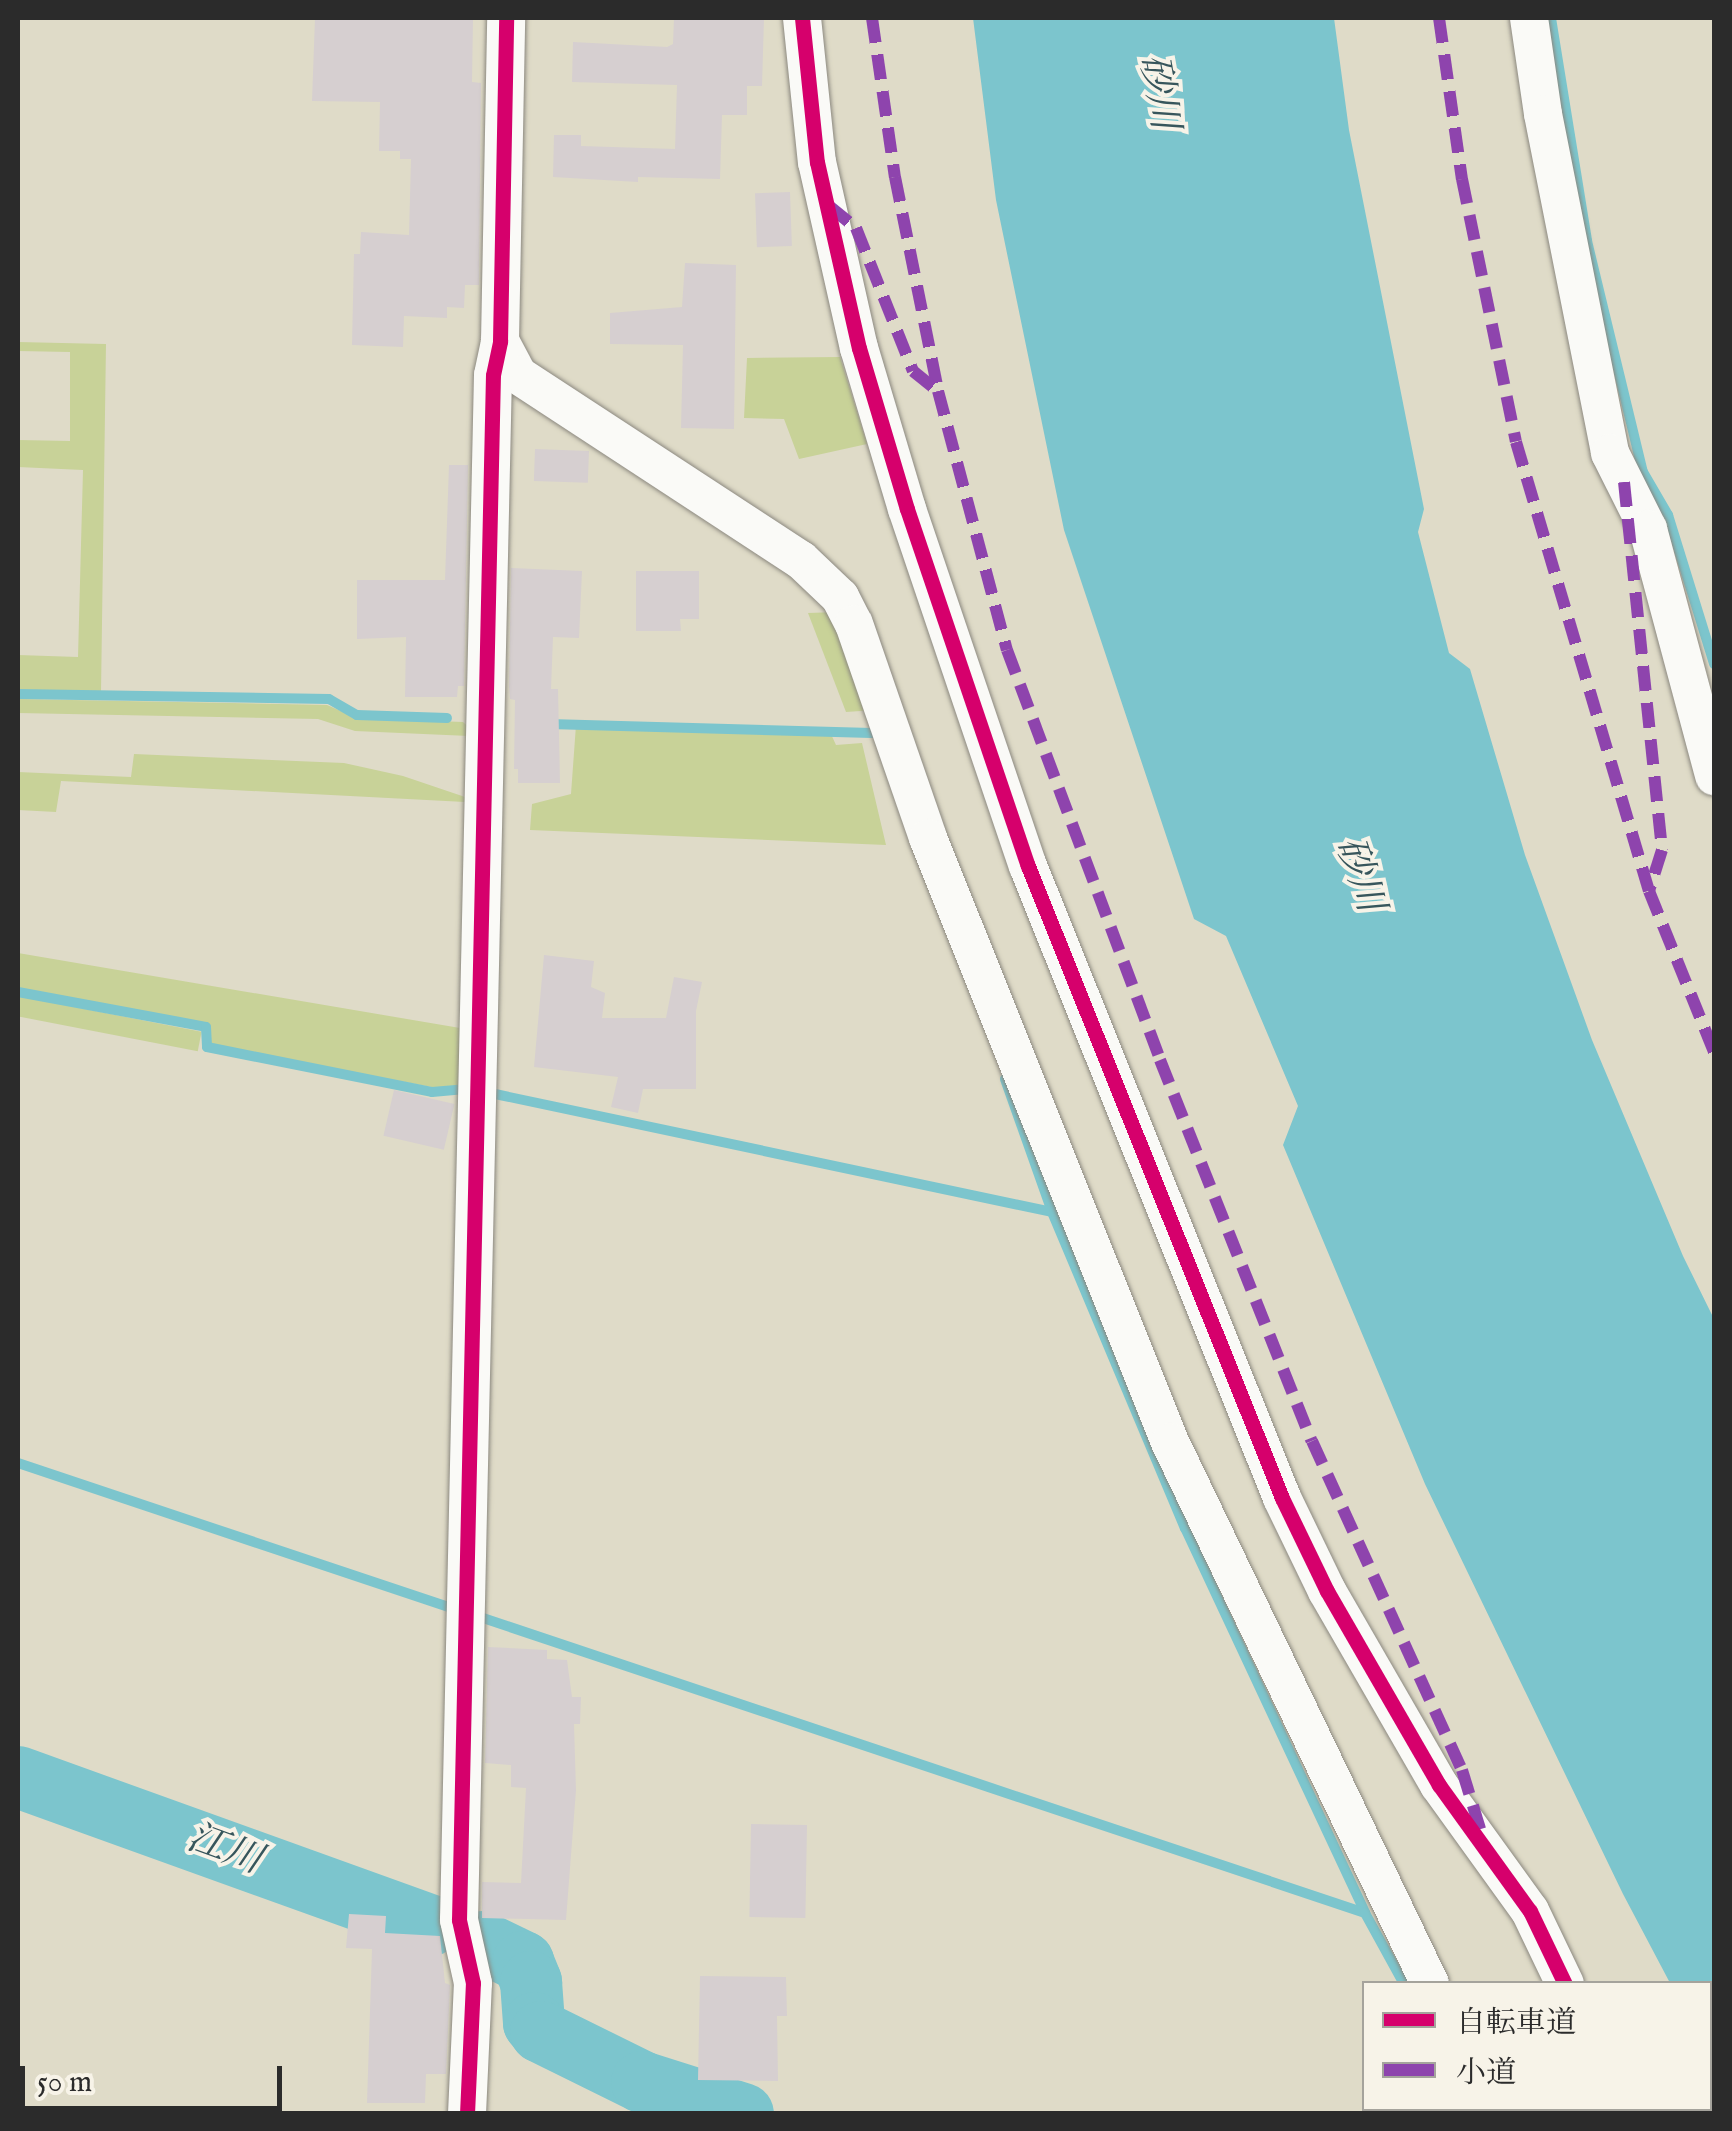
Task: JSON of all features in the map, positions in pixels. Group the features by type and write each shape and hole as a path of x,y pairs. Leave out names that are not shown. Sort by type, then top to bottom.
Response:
{"street":[{"path":"468,2114 473,1983 460,1920 493,376 500,342 506,18"},
{"path":"802,18 817,162 860,348 906,510 1028,866 1282,1498 1327,1591 1439,1785 1530,1911 1564,1981"},
{"path":"1530,18 1543,114 1610,453 1648,529 1714,776"},
{"path":"500,342 518,375 800,560 840,597 854,624 928,838 1170,1442 1429,1981"}],"green space":[{"path":"18,342 106,344 101,693 18,691 18,655 78,657 83,470 18,467 18,440 70,441 70,352 18,351"},
{"path":"840,357 867,444 799,459 784,419 744,418 747,358"},
{"path":"837,612 875,710 846,712 808,613"},
{"path":"18,699 327,705 357,718 463,722 474,732 465,1084 442,1089 211,1045 210,1024 18,988 18,953 460,1028 465,802 61,781 56,812 18,810 18,772 131,777 134,754 344,763 403,776 468,798 469,736 355,731 318,719 18,713"},
{"path":"576,725 830,732 836,745 862,743 886,845 530,830 532,804 571,794"},
{"path":"18,996 202,1032 198,1051 18,1016"}],"water":[{"name":"砂川","path":"973,18 1334,18 1349,130 1424,509 1418,532 1449,653 1470,669 1525,855 1592,1040 1683,1256 1714,1319 1714,2069 1712,1981 1669,1981 1623,1894 1425,1484 1283,1145 1298,1106 1226,936 1194,919 1064,530 996,200"}],"building":[{"path":"315,18 473,18 472,82 481,83 479,285 465,285 464,308 447,307 447,318 404,316 403,347 352,345 354,254 360,254 361,232 409,235 411,159 400,159 400,151 379,151 380,102 312,101"},
{"path":"674,18 764,18 762,86 747,86 747,115 722,115 720,179 638,177 638,182 553,177 554,135 581,135 581,146 675,149 677,85 572,82 573,42 667,47 673,44"},
{"path":"790,192 792,246 757,247 755,193"},
{"path":"685,263 736,265 734,429 681,428 683,345 610,344 610,313 682,307"},
{"path":"535,449 589,451 588,483 534,481"},
{"path":"449,465 468,465 464,686 458,686 457,697 405,697 406,637 357,639 357,580 445,580"},
{"path":"511,568 582,571 579,638 553,637 551,689 558,689 560,783 518,783 518,769 514,769 515,700 510,699 509,686"},
{"path":"636,571 699,571 699,619 680,619 681,631 636,631"},
{"path":"544,955 594,961 591,987 605,993 602,1018 666,1018 674,977 702,982 696,1011 696,1089 643,1089 638,1113 611,1107 618,1077 534,1067"},
{"path":"394,1090 454,1104 444,1150 383,1136"},
{"path":"488,1647 547,1650 547,1659 567,1660 572,1697 581,1697 580,1724 574,1724 576,1790 566,1920 482,1918 482,1882 521,1883 526,1788 511,1787 511,1765 485,1763"},
{"path":"751,1824 807,1825 805,1918 749,1917"},
{"path":"349,1914 386,1916 385,1933 440,1936 445,1983 450,1985 446,2074 426,2074 425,2103 367,2103 372,1949 346,1948"},
{"path":"700,1976 786,1977 787,2016 777,2016 778,2081 698,2080"}],"waterway":[{"path":"1551,18 1587,241 1643,472 1668,515 1714,664"},
{"path":"18,694 329,699 357,715 447,718"},
{"path":"549,724 881,733"},
{"path":"18,992 206,1027 207,1047 432,1092 465,1089"},
{"path":"1005,1079 1052,1212 1185,1528 1365,1913"},
{"path":"495,1094 1052,1212"},
{"path":"18,1463 452,1608"},
{"path":"483,1618 1365,1913 1402,1981"},
{"name":"江川","path":"18,1777 430,1925"},
{"name":"江川","path":"482,1942 523,1962 531,1982 534,2023 541,2032 642,2082 743,2114"}],"marked path":[{"path":"872,18 895,177 938,391 1007,650 1160,1060 1312,1441 1462,1770 1480,1829"},
{"path":"1439,18 1462,179 1516,442 1649,891 1714,1052"},
{"path":"829,206 856,228 913,371 938,391"},
{"path":"1624,482 1662,850 1649,891"}],"cycle path":[{"path":"467,2114 473,1983 459,1920 493,375 500,341 506,18"},
{"path":"802,18 817,162 859,348 907,509 1028,866 1282,1498 1327,1591 1439,1785 1530,1911 1564,1981"}]}
